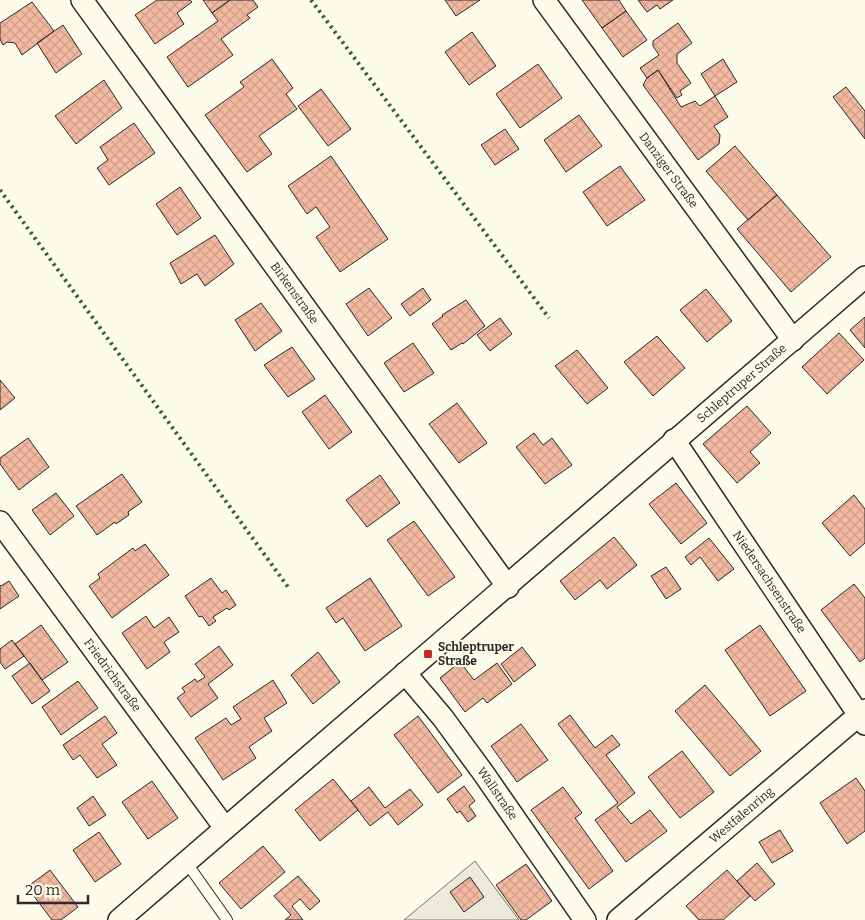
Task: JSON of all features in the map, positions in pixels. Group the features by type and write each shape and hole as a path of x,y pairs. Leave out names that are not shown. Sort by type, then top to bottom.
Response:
{"street":[{"name":"Birkenstraße","path":"82,0 508,587"},
{"name":"Danziger Straße","path":"544,0 792,340"},
{"name":"Schleptruper Straße","path":"119,920 405,673 508,587 674,440 865,277"},
{"name":"Niedersachsenstraße","path":"674,440 863,717"},
{"name":"Friedrichstraße","path":"0,522 225,828"},
{"name":"Wallstraße","path":"405,673 443,718 478,766 585,920"},
{"name":"Westfalenring","path":"618,920 863,717"}],"lane":[{"path":"186,862 227,920"}],"shaded area":[{"path":"475,861 519,920 404,920"}],"building":[{"path":"157,0 190,0 192,2 177,13 184,24 155,44 135,15"},
{"path":"203,0 230,0 212,13"},
{"path":"230,0 253,0 258,7 247,15 250,18 221,39 233,55 188,87 167,57 218,21 212,13"},
{"path":"445,0 480,0 456,16"},
{"path":"582,0 619,0 626,11 602,28"},
{"path":"638,0 673,0 660,9 657,5 647,12"},
{"path":"32,2 54,31 22,55 15,43 7,42 3,45 0,39 0,23"},
{"path":"626,11 647,40 623,57 602,28"},
{"path":"678,23 692,43 677,54 677,63 691,83 680,91 682,95 677,98 658,70 647,78 640,68 659,55 653,46 653,41"},
{"path":"63,25 82,54 56,73 37,43"},
{"path":"472,32 496,66 469,85 445,52"},
{"path":"272,59 293,88 286,94 297,109 259,136 272,154 247,172 205,115 244,87 240,82"},
{"path":"723,59 737,82 715,96 701,74"},
{"path":"538,64 562,98 520,128 496,94"},
{"path":"658,70 681,107 695,101 700,106 715,96 728,117 714,126 720,135 719,144 698,160 643,85 647,78"},
{"path":"104,80 122,108 76,144 55,116"},
{"path":"846,87 865,111 865,139 833,97"},
{"path":"321,89 351,129 328,146 298,106"},
{"path":"579,115 602,146 566,172 544,140"},
{"path":"134,123 155,153 109,185 97,168 108,160 100,147"},
{"path":"505,129 519,149 495,165 481,145"},
{"path":"735,146 777,195 748,220 706,171"},
{"path":"331,156 388,239 340,272 316,237 330,227 316,207 307,214 288,186"},
{"path":"620,166 645,200 607,226 583,192"},
{"path":"180,187 201,218 177,235 156,204"},
{"path":"777,195 831,257 791,292 737,229"},
{"path":"215,235 234,264 205,286 197,274 181,284 170,263"},
{"path":"369,288 392,318 368,336 346,304"},
{"path":"423,288 431,300 410,316 401,304"},
{"path":"706,289 732,321 707,342 680,310"},
{"path":"466,300 485,326 463,344 451,350 432,324 442,315"},
{"path":"261,303 282,331 255,351 235,320"},
{"path":"865,317 865,348 850,330"},
{"path":"500,318 512,334 490,351 477,335"},
{"path":"839,333 864,360 827,394 802,367"},
{"path":"657,336 685,368 653,396 624,362"},
{"path":"413,343 434,373 404,392 384,363"},
{"path":"292,347 315,379 288,397 264,365"},
{"path":"577,350 608,388 587,404 555,366"},
{"path":"0,380 15,398 0,410"},
{"path":"325,395 352,432 329,449 302,412"},
{"path":"457,403 487,443 459,463 429,424"},
{"path":"747,406 771,433 750,452 760,463 737,483 703,444"},
{"path":"534,433 543,445 552,438 572,465 545,484 516,447"},
{"path":"28,438 49,467 19,490 0,464 0,458"},
{"path":"122,474 142,502 128,512 129,515 97,535 76,506"},
{"path":"380,475 400,503 367,527 346,500"},
{"path":"676,483 707,523 681,544 649,504"},
{"path":"56,493 74,516 50,535 32,510"},
{"path":"854,495 865,509 865,543 850,556 822,523"},
{"path":"414,521 455,577 428,596 387,540"},
{"path":"614,537 637,565 607,589 600,580 575,600 560,581"},
{"path":"709,538 734,569 718,581 700,557 691,565 685,557"},
{"path":"145,544 169,575 112,618 89,586 100,578 98,574 133,548 135,551"},
{"path":"666,567 681,589 666,599 651,576"},
{"path":"211,578 222,593 226,590 236,605 229,610 227,608 213,617 216,621 209,626 202,616 199,617 185,596"},
{"path":"370,578 402,626 365,651 343,618 336,623 326,608"},
{"path":"9,581 19,596 0,609 0,585"},
{"path":"854,584 865,598 865,658 860,662 821,610"},
{"path":"146,616 154,628 169,617 179,632 164,642 170,652 147,669 122,633"},
{"path":"41,625 68,662 42,680 15,644"},
{"path":"760,625 806,691 770,716 725,650"},
{"path":"12,640 24,656 5,669 0,662 0,649"},
{"path":"219,646 233,665 208,684 218,698 191,717 177,698 185,692 182,688 195,679 197,682 205,677 195,664"},
{"path":"522,647 536,665 514,682 501,664"},
{"path":"318,652 340,682 313,704 291,675"},
{"path":"460,662 474,680 497,663 512,684 487,703 483,698 465,712 440,678"},
{"path":"30,663 50,691 32,704 12,676"},
{"path":"273,680 287,703 264,718 272,731 249,747 256,758 223,780 195,738 226,718 231,725 241,719 233,707"},
{"path":"78,681 98,708 61,735 42,707"},
{"path":"705,685 761,751 730,776 675,711"},
{"path":"570,715 595,748 612,735 620,745 606,755 635,793 617,807 631,824 650,810 667,831 626,862 595,820 618,803 558,724"},
{"path":"105,716 117,733 102,744 117,765 97,778 80,755 73,760 63,745"},
{"path":"418,716 462,775 438,793 394,735"},
{"path":"521,724 548,760 517,782 491,746"},
{"path":"682,751 714,792 680,818 648,777"},
{"path":"856,778 865,791 865,831 847,844 820,803"},
{"path":"333,779 358,810 320,841 295,810"},
{"path":"152,781 178,818 148,839 122,802"},
{"path":"464,786 475,801 469,806 476,816 468,822 460,811 457,813 447,799"},
{"path":"369,787 385,808 410,789 423,805 398,825 388,812 370,826 351,801"},
{"path":"563,787 582,813 575,818 613,871 589,889 531,810"},
{"path":"93,796 106,815 89,826 77,808"},
{"path":"780,830 793,851 772,863 759,842"},
{"path":"99,832 121,864 95,882 73,850"},
{"path":"263,846 285,872 241,909 219,883"},
{"path":"757,863 775,884 755,901 737,881"},
{"path":"526,864 552,901 526,920 521,920 496,885"},
{"path":"50,870 78,907 61,920 52,920 27,887"},
{"path":"727,870 750,896 723,920 699,920 686,906"},
{"path":"298,876 320,901 310,910 300,899 292,906 303,920 285,920 291,915 274,896"},
{"path":"470,877 484,897 464,912 450,892"}],"hedge":[{"path":"311,0 549,318"},
{"path":"0,190 288,587"}],"place":[{"name":"Schleptruper Straße","path":"428,654"}]}
